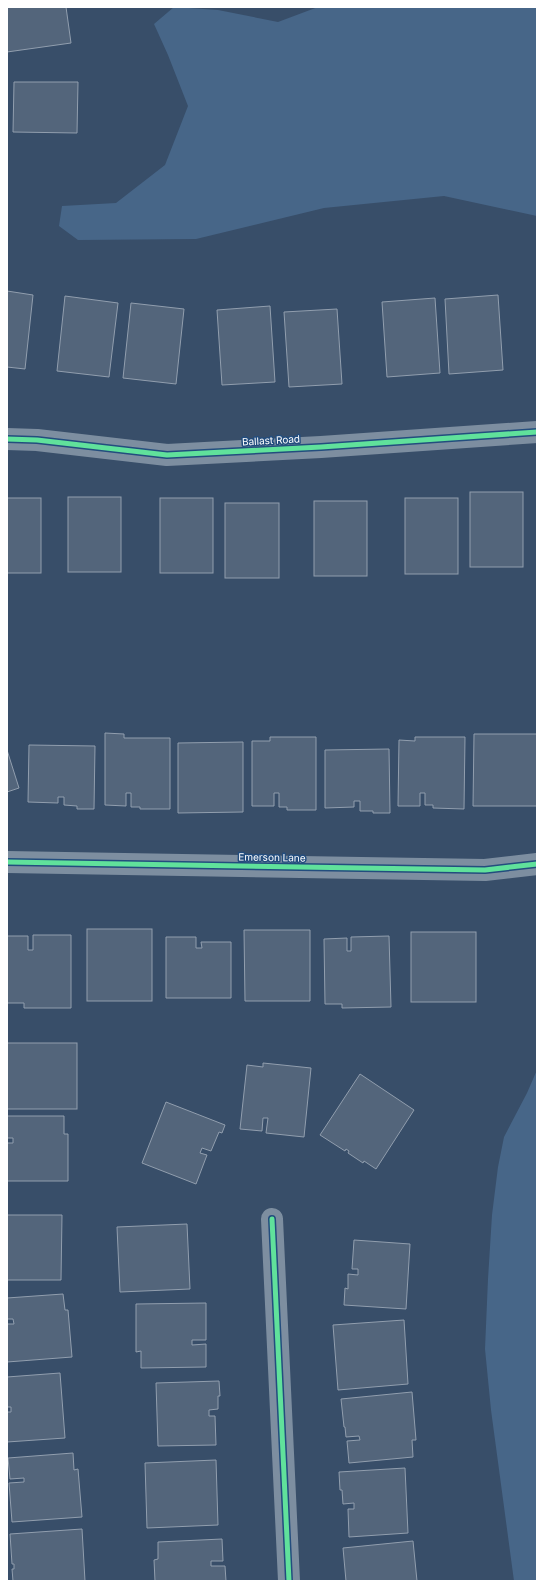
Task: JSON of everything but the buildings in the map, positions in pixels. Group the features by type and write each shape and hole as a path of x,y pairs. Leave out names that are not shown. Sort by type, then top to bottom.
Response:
{"street":[{"name":"Ballast Road","path":"7,439 37,440 167,454 321,447 537,432"},
{"name":"Emerson Lane","path":"7,862 485,870 537,864"},
{"path":"272,1219 289,1581"}],"water":[{"path":"174,7 218,10 278,22 318,7 537,7 537,216 444,196 324,208 196,239 78,240 59,226 62,206 116,203 165,165 188,106 154,24"},
{"path":"537,1070 537,1581 514,1581 491,1410 485,1349 488,1279 492,1215 498,1167 504,1137"}],"cycle path":[{"path":"7,439 37,440 167,455 321,447 537,432"},
{"path":"7,862 485,870 537,864"},
{"path":"272,1219 289,1581"}]}
